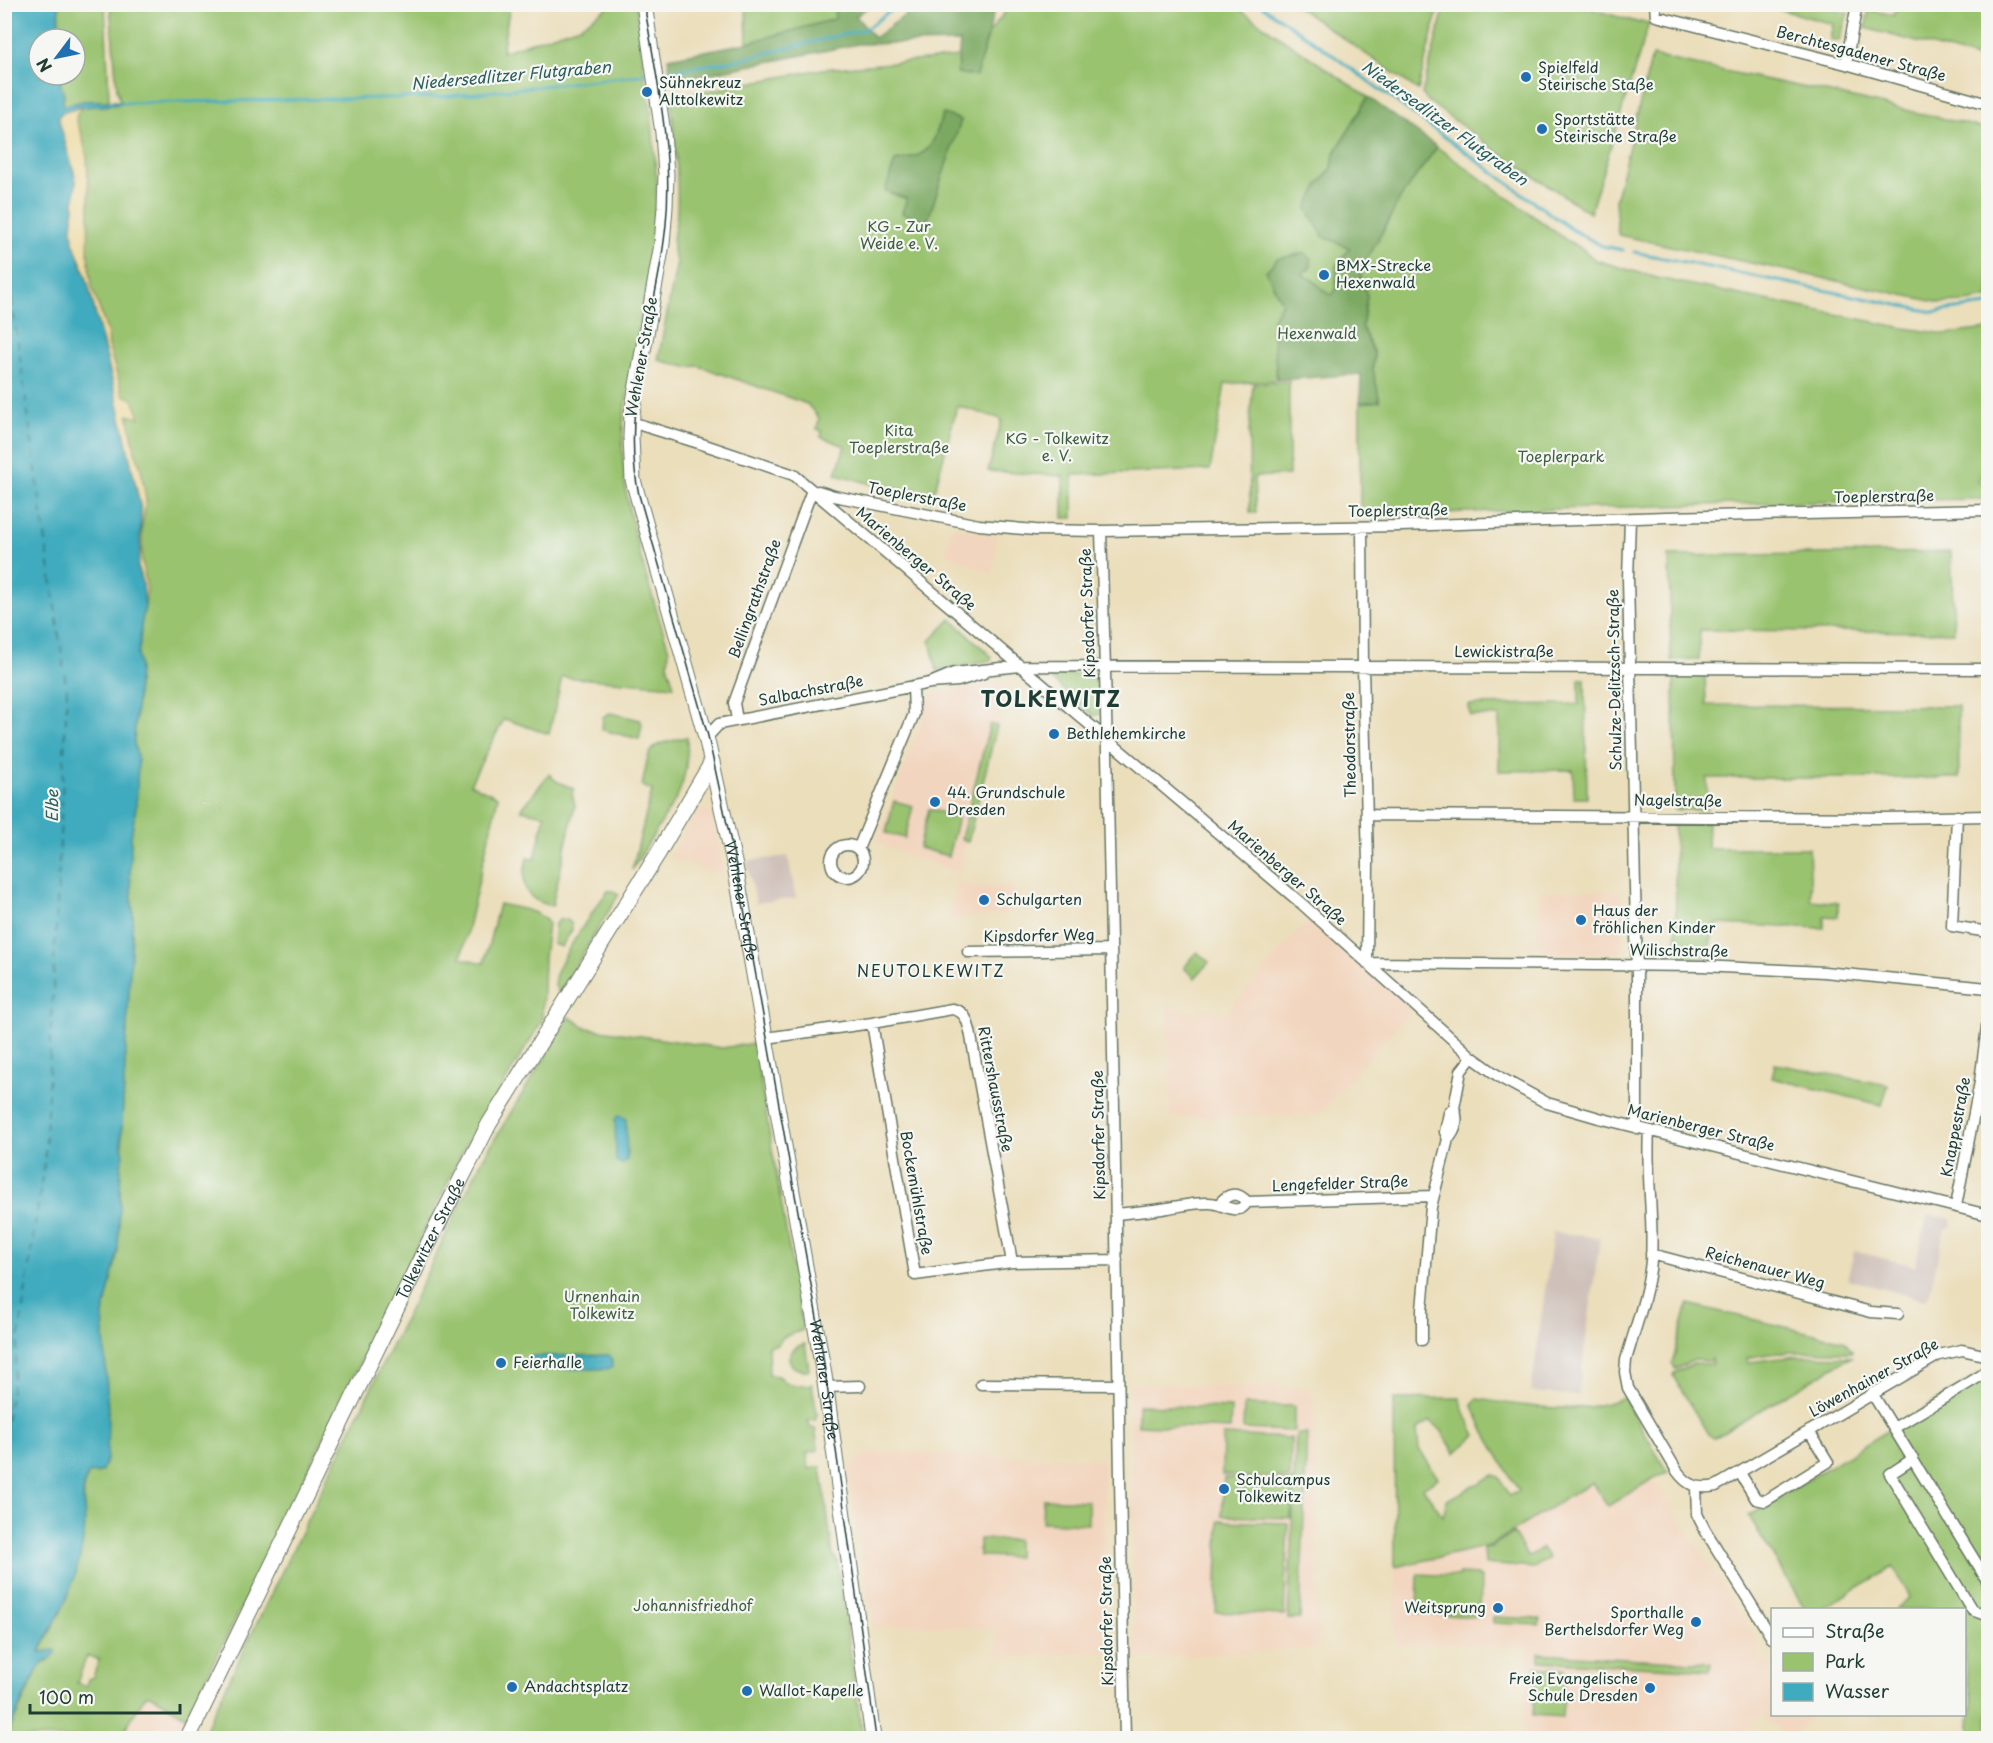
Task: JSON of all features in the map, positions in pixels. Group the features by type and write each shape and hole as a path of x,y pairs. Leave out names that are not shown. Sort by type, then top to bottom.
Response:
{"main road":[{"name":"Wehlener Straße","path":"644,4 665,153 664,217 662,244 635,388 631,423 632,466 636,495 707,741 736,872 825,1387 873,1738"},
{"name":"Tolkewitzer Straße","path":"188,1738 473,1155 495,1115 712,762"}],"street":[{"name":"Berchtesgadener Straße","path":"1655,4 1656,16 1846,64 1989,104"},
{"path":"1846,64 1857,4"},
{"name":"Marienberger Straße","path":"631,423 794,475 1302,904 1472,1057 1501,1078 1547,1103 1643,1130 1989,1215"},
{"name":"Toeplerstraße","path":"812,490 939,518 1026,530 1362,527 1989,510"},
{"name":"Bellingrathstraße","path":"737,720 734,703 812,490"},
{"name":"Schulze-Delitzsch-Straße","path":"1630,519 1628,578 1632,815 1643,1130"},
{"name":"Theodorstraße","path":"1362,527 1367,963"},
{"name":"Kipsdorfer Straße","path":"1101,531 1125,1738"},
{"name":"Salbachstraße","path":"707,741 708,736 719,724 913,686 954,673 1020,666"},
{"name":"Lewickistraße","path":"1020,666 1989,669"},
{"path":"858,849 914,714 913,686"},
{"name":"Nagelstraße","path":"1367,815 1881,818 1989,816"},
{"path":"1957,816 1953,926 1989,932"},
{"name":"Kipsdorfer Weg","path":"968,952 1111,950"},
{"name":"Wilischstraße","path":"1367,963 1636,965 1824,972 1989,988"},
{"name":"Rittershausstraße","path":"766,1038 952,1009 958,1010 966,1017 1012,1262"},
{"name":"Knappestraße","path":"1956,1206 1980,1082 1989,1019"},
{"name":"Bockemühlstraße","path":"872,1023 915,1275 1012,1262 1117,1260"},
{"path":"1422,1340 1425,1266 1433,1196 1448,1139 1445,1132 1449,1113 1454,1108 1461,1071 1472,1057"},
{"path":"1643,1130 1647,1154 1651,1254 1648,1279 1626,1360 1625,1372 1628,1388 1677,1472 1685,1481 1696,1487 1697,1514 1705,1530 1771,1635"},
{"name":"Lengefelder Straße","path":"1116,1214 1203,1203 1219,1204 1232,1194 1238,1194 1247,1202 1433,1196"},
{"name":"Reichenauer Weg","path":"1651,1254 1873,1314 1898,1314"},
{"name":"Löwenhainer Straße","path":"1696,1487 1716,1486 1925,1362 1945,1353 1962,1350 1989,1356"},
{"path":"1894,1428 1982,1375 1989,1368"},
{"path":"981,1384 1118,1385"},
{"path":"825,1387 860,1386"},
{"path":"1872,1394 1989,1582"},
{"name":"Löwenhainer Straße","path":"1740,1473 1756,1499 1765,1501 1828,1462 1809,1431"},
{"path":"1913,1459 1890,1474 1972,1610 1980,1613 1989,1608"}],"shaded area":[{"path":"952,527 997,535 993,575 946,553"},
{"name":"44. Grundschule Dresden","path":"1002,681 1004,683 999,702 1003,703 959,874 876,843 923,717 925,696"},
{"path":"699,808 712,814 724,874 696,868 697,865 669,857"},
{"path":"788,856 796,898 756,903 747,861"},
{"name":"Schulgarten","path":"958,881 983,887 1013,887 1014,913 949,919"},
{"name":"Haus der fröhlichen Kinder","path":"1622,890 1623,949 1621,953 1539,953 1540,891"},
{"path":"1313,915 1415,1005 1320,1114 1170,1118 1168,1006 1199,1015 1202,1008 1226,1013"},
{"path":"1928,1214 1950,1219 1953,1225 1944,1231 1929,1295 1925,1300 1847,1279 1854,1251 1915,1266"},
{"path":"1553,1232 1600,1238 1578,1396 1531,1392"},
{"name":"Schulcampus Tolkewitz","path":"1130,1384 1310,1388 1313,1397 1315,1441 1318,1648 1134,1659"},
{"path":"877,1452 1103,1459 1107,1651 1004,1657 997,1652 997,1629 906,1625 873,1629 848,1470 861,1457"},
{"path":"1654,1478 1759,1645 1760,1662 1771,1663 1771,1716 1812,1716 1791,1738 1762,1715 1739,1738 1524,1738 1530,1648 1452,1643 1396,1646 1395,1567 1489,1546 1592,1482 1608,1506"},
{"path":"146,1695 153,1696 186,1717 176,1738 116,1738 120,1737"}],"green space":[{"path":"1011,4 1233,5 1368,97 1334,154 1332,168 1319,184 1307,208 1323,236 1350,248 1336,266 1336,290 1332,295 1305,276 1302,272 1311,266 1311,259 1305,253 1278,259 1266,271 1282,303 1272,320 1277,380 1225,384 1210,470 1073,475 1073,518 1063,518 1063,476 988,471 1002,419 957,406 932,501 836,474 845,446 821,437 822,431 817,429 819,418 807,404 699,366 686,367 658,360 677,262 673,251 677,184 671,98 822,69 959,57 958,73 976,76 989,33","holes":["943,114 961,120 927,222 902,213 907,199 885,191 895,161 917,156 929,148"]},
{"path":"59,5 105,5 109,101 84,101 61,106 64,95 62,87 87,87 87,27 58,27"},
{"path":"110,5 510,5 502,52 580,26 611,5 636,5 651,109 657,184 651,262 624,414 622,444 628,504 634,534 669,650 668,667 674,686 562,677 549,734 504,719 470,784 498,797 461,958 484,963 499,904 532,912 544,918 548,923 544,958 542,1021 463,1151 186,1717 153,1696 146,1695 120,1737 6,1738 41,1663 47,1662 54,1650 40,1653 62,1609 73,1577 84,1510 84,1486 88,1474 95,1473 108,1413 103,1315 118,1251 133,914 130,873 131,837 136,807 138,761 134,742 138,653 147,590 142,559 142,526 146,501 128,415 139,418 123,396 109,348 108,334 92,287 88,254 87,157 76,120 77,113 83,107 122,103 117,89","holes":["87,1655 99,1660 93,1677 88,1679 86,1686 77,1683"]},
{"path":"746,5 834,5 835,19 747,43"},
{"path":"834,5 871,5 856,16 874,38 919,5 996,5 976,76 957,73 960,42 858,44 672,81 668,58 747,43 835,19"},
{"path":"1295,5 1439,5 1418,90"},
{"name":"Spielfeld Steirische Staße","path":"1445,5 1577,5 1640,23 1641,21 1649,23 1590,213 1505,157 1429,102 1422,94"},
{"path":"1763,5 1819,5 1848,13 1839,41 1830,39 1833,24"},
{"path":"1896,5 1988,5 1988,61 1865,28 1869,10 1894,15"},
{"path":"1652,56 1840,95 1988,129 1988,298 1941,303 1618,235 1615,201"},
{"name":"Hexenwald","path":"1368,97 1437,147 1401,197 1360,273 1367,296 1362,327 1374,354 1373,369 1380,401 1360,403 1361,374 1277,380 1272,320 1282,303 1266,271 1277,259 1305,253 1311,259 1311,266 1302,272 1304,276 1332,295 1336,290 1336,266 1350,248 1323,236 1307,208 1319,184 1332,168 1334,155"},
{"path":"943,114 961,120 927,222 902,213 907,199 885,191 895,161 917,156 929,148"},
{"name":"Toeplerpark","path":"1437,147 1568,241 1583,249 1595,260 1657,278 1904,328 1946,334 1988,329 1988,467 1977,482 1988,482 1988,499 1360,516 1360,403 1379,401 1373,369 1374,354 1362,327 1367,296 1360,273 1401,197"},
{"path":"1289,382 1289,475 1254,477 1256,513 1250,513 1249,431 1253,384"},
{"path":"1951,552 1954,632 1700,630 1699,659 1671,660 1669,556"},
{"path":"951,619 992,657 991,660 937,671 930,641"},
{"path":"1054,673 1096,678 1099,684 1099,714 1094,716 1051,679"},
{"path":"1674,673 1705,673 1706,705 1958,706 1959,778 1707,778 1707,810 1675,810"},
{"path":"1579,679 1585,679 1587,798 1574,798 1573,770 1499,771 1499,716 1470,716 1469,705 1579,704"},
{"path":"610,713 640,720 642,724 639,739 602,730 603,717"},
{"path":"990,724 997,726 968,841 961,839"},
{"path":"687,737 686,768 677,797 632,870 652,790 642,786 649,755 656,746"},
{"path":"549,774 556,781 574,789 572,794 575,805 552,906 529,895 524,883 527,858 535,859 545,815 521,810"},
{"path":"894,801 913,806 905,838 886,833"},
{"path":"929,809 958,817 948,856 919,848"},
{"path":"1674,821 1708,822 1707,848 1809,848 1811,900 1838,903 1838,917 1824,916 1824,928 1715,924 1707,957 1677,958"},
{"path":"608,891 619,894 559,993 555,982 557,972 577,935"},
{"path":"566,919 571,923 572,930 561,947 553,944 555,924 559,920"},
{"path":"1197,952 1209,962 1195,978 1184,968"},
{"path":"569,1017 587,1028 722,1048 754,1043 803,1330 783,1337 777,1345 768,1346 769,1375 778,1376 794,1385 812,1384 817,1414 815,1420 808,1421 810,1427 815,1428 818,1448 807,1453 809,1469 821,1467 863,1738 201,1738 482,1160"},
{"path":"1775,1064 1888,1085 1882,1105 1772,1078"},
{"path":"1688,1304 1844,1341 1852,1351 1773,1354 1747,1358 1749,1362 1797,1356 1851,1357 1714,1438 1708,1434 1673,1376 1674,1373 1693,1364 1712,1364 1712,1358 1711,1361 1694,1360 1676,1369 1672,1364"},
{"path":"805,1344 809,1370 793,1366 789,1357 795,1348"},
{"path":"1988,1369 1988,1738 1969,1738 1972,1700 1966,1667 1966,1608 1897,1608 1910,1597 1893,1567 1823,1608 1804,1608 1749,1516"},
{"path":"1460,1398 1476,1435 1455,1453 1441,1430 1429,1421 1417,1430 1419,1449 1438,1478 1423,1488 1443,1516 1447,1500 1494,1475 1499,1477 1510,1496 1519,1491 1485,1433 1472,1404 1477,1399 1532,1406 1574,1408 1602,1405 1624,1398 1668,1473 1654,1478 1608,1506 1592,1482 1489,1546 1395,1567 1394,1399"},
{"path":"1138,1405 1231,1408 1230,1429 1138,1425"},
{"path":"1244,1405 1294,1406 1294,1431 1243,1429"},
{"path":"1296,1434 1307,1434 1300,1619 1288,1619"},
{"path":"1223,1435 1291,1438 1290,1478 1222,1475"},
{"path":"1224,1478 1293,1481 1291,1518 1222,1516"},
{"path":"1043,1499 1088,1501 1088,1524 1042,1522"},
{"path":"1219,1521 1288,1523 1284,1615 1216,1612"},
{"path":"1513,1533 1528,1557 1542,1548 1549,1558 1534,1568 1485,1564 1484,1548 1491,1547"},
{"path":"979,1539 1017,1540 1017,1557 979,1556"},
{"path":"1418,1574 1478,1575 1481,1577 1480,1615 1476,1617 1417,1613"},
{"path":"1493,1617 1541,1619 1540,1625 1493,1623"},
{"path":"1539,1653 1711,1663 1710,1670 1539,1661"},
{"path":"1536,1667 1565,1669 1562,1717 1533,1715"}],"sand":[{"path":"83,107 77,113 76,120 87,157 88,254 92,287 108,334 109,348 123,395 133,399 140,418 128,415 146,501 142,526 142,559 147,590 145,606 143,585 137,568 140,551 141,510 118,404 86,276 73,242 76,181 58,116"}],"water":[{"name":"Elbe","path":"59,4 58,27 27,27 27,87 62,87 64,95 62,106 84,101 123,102 107,106 80,107 64,112 58,117 76,181 73,242 86,276 118,404 141,510 138,568 143,585 145,606 138,653 134,742 138,761 136,807 131,837 130,873 133,914 121,1141 124,1155 121,1165 118,1251 103,1315 108,1413 107,1458 102,1471 97,1474 91,1472 84,1483 85,1525 80,1558 61,1611 40,1652 55,1650 56,1652 39,1668 6,1738 5,1738 4,5"},
{"path":"620,1115 626,1119 627,1160 622,1164 616,1161 615,1119"},
{"path":"609,1355 612,1358 612,1366 608,1369 531,1369 528,1367 528,1358 531,1356"}],"waterway":[{"name":"Niedersedlitzer Flutgraben","path":"658,73 742,59 866,29 899,4"},
{"name":"Niedersedlitzer Flutgraben","path":"1259,4 1571,229 1602,246 1623,250"},
{"name":"Niedersedlitzer Flutgraben","path":"120,103 440,97 649,74"},
{"name":"Niedersedlitzer Flutgraben","path":"1634,252 1933,312 1988,305"}],"ferry route":[{"path":"4,244 67,691 45,1157 4,1440"}],"tram line":[{"path":"646,4 666,145 668,198 662,258 637,393 634,461 639,495 708,736 738,875 820,1335 876,1738"}],"place":[{"name":"Spielfeld Steirische Staße","path":"1526,77"},
{"name":"Sühnekreuz Alttolkewitz","path":"647,92"},
{"name":"Sportstätte Steirische Straße","path":"1542,129"},
{"name":"BMX-Strecke Hexenwald","path":"1324,275"},
{"name":"Bethlehemkirche","path":"1054,734"},
{"name":"44. Grundschule Dresden","path":"935,802"},
{"name":"Schulgarten","path":"984,900"},
{"name":"Haus der fröhlichen Kinder","path":"1581,920"},
{"name":"Feierhalle","path":"501,1363"},
{"name":"Schulcampus Tolkewitz","path":"1224,1489"},
{"name":"Weitsprung","path":"1498,1608"},
{"name":"Sporthalle Berthelsdorfer Weg","path":"1696,1622"},
{"name":"Andachtsplatz","path":"512,1687"},
{"name":"Freie Evangelische Schule Dresden","path":"1650,1688"},
{"name":"Wallot-Kapelle","path":"747,1691"}],"district":[{"name":"TOLKEWITZ","path":"1051,700"},
{"name":"NEUTOLKEWITZ","path":"931,971"}],"park label":[{"name":"KG - Zur Weide e. V.","path":"899,236"},
{"name":"Kita Toeplerstraße","path":"899,440"},
{"name":"KG - Tolkewitz e. V.","path":"1057,448"},
{"name":"Urnenhain Tolkewitz","path":"602,1306"},
{"name":"Johannisfriedhof","path":"693,1606"}]}
